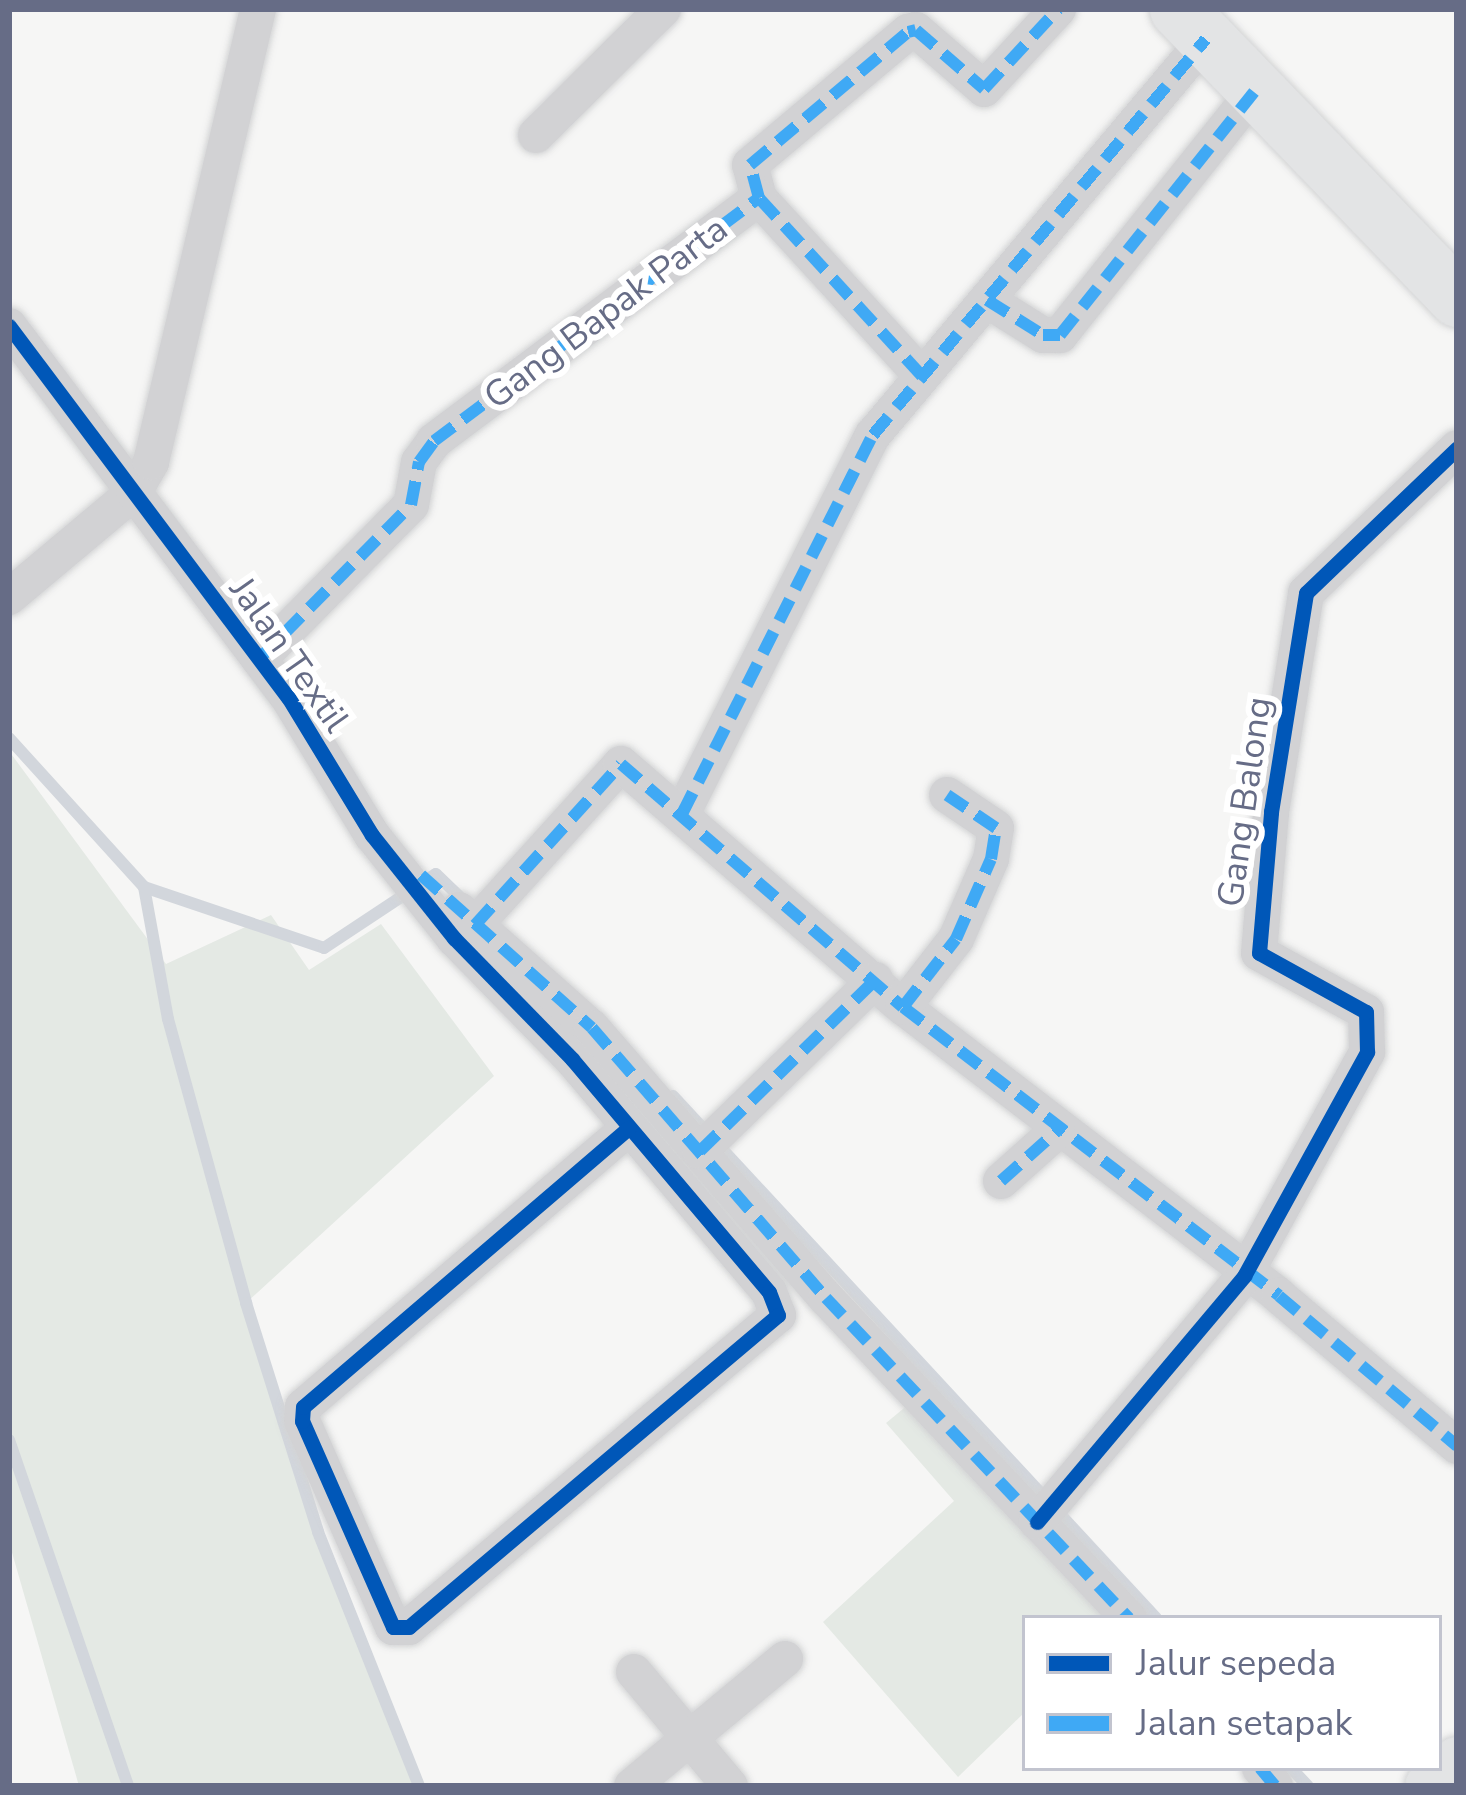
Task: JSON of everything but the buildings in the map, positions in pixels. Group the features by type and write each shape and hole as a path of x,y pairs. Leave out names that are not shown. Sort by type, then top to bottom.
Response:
{"main road":[{"path":"1192,24 1457,298"},
{"path":"1430,1786 1457,1762"}],"street":[{"path":"9,597 134,492 164,416 200,230 258,9"},
{"path":"536,135 663,9"},
{"name":"Gang Bapak Parta","path":"259,659 411,505 419,462 434,441 759,198 749,171 758,153 908,32 916,30 984,89 1058,9"},
{"path":"682,814 873,435 986,300 1192,24"},
{"path":"986,300 1043,335 1060,335 1254,92"},
{"path":"759,198 922,376"},
{"name":"Jalan Textil","path":"9,326 259,659 391,855"},
{"name":"Gang Balong","path":"1244,1276 1367,1052 1369,1033 1366,1012 1269,964 1257,943 1303,605 1308,590 1457,448"},
{"path":"475,925 612,765 682,814 903,1007 1057,1131 1457,1445"},
{"path":"903,1007 956,939 991,859 996,828 947,795"},
{"path":"391,855 592,1028 1126,1615"},
{"path":"391,855 454,938 629,1128 769,1292 778,1315 410,1627 393,1628 302,1421 303,1407 629,1128"},
{"path":"700,1151 875,980"},
{"path":"1001,1181 1057,1131"},
{"path":"1037,1522 1244,1276"},
{"path":"632,1786 785,1659"},
{"path":"634,1672 730,1786"}],"shaded area":[{"path":"9,751 166,964 271,915 309,970 381,924 494,1076 246,1303 318,1532 419,1786 79,1786 9,1542"},
{"path":"915,1399 1114,1615 1022,1615 1022,1715 958,1777 823,1622 954,1501 886,1423"}],"waterway":[{"path":"9,738 144,887 168,1019 246,1303 318,1532 419,1786"},
{"path":"144,887 324,948 436,874 465,902"},
{"path":"673,1096 1153,1615"},
{"path":"9,1440 128,1786"},
{"path":"1294,1771 1308,1786"}],"marked path":[{"path":"922,376 759,198 750,165 908,32 916,30 984,89 1058,9"},
{"path":"682,814 873,435 1206,39"},
{"path":"987,300 1043,335 1060,335 1254,92"},
{"path":"259,659 411,505 419,462 434,441 759,198"},
{"path":"475,925 621,764 903,1007 1279,1296 1457,1446"},
{"path":"903,1007 956,939 991,859 996,828 947,795"},
{"path":"421,875 592,1028 826,1298 1126,1615"},
{"path":"700,1151 875,980"},
{"path":"1001,1181 1057,1131"},
{"path":"1262,1771 1275,1786"}],"cycle path":[{"path":"9,326 288,697 372,835 454,938 572,1059 769,1292 778,1315 409,1627 393,1627 302,1421 303,1407 629,1128"},
{"path":"1037,1522 1244,1276 1367,1052 1366,1012 1259,953 1271,812 1306,593 1457,448"}]}
